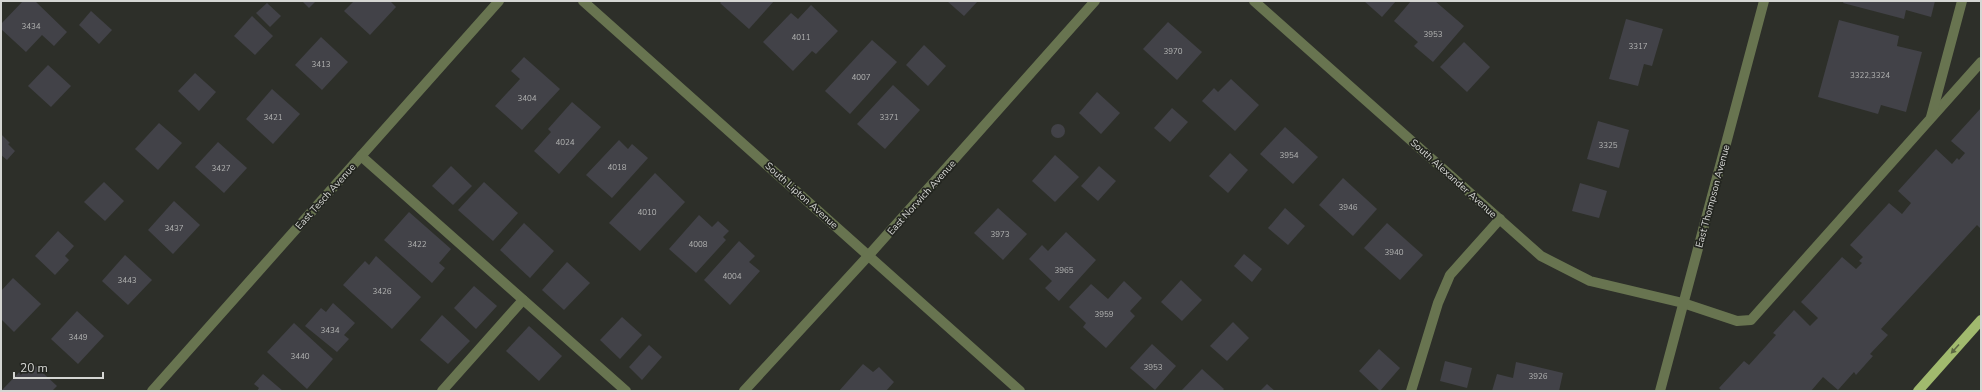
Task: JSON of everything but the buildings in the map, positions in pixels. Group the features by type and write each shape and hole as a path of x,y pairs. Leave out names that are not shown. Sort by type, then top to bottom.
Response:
{"main road":[{"path":"1918,391 1981,320"}],"street":[{"name":"East Tesch Avenue","path":"152,391 499,1"},
{"name":"South Lipton Avenue","path":"583,1 1020,391"},
{"name":"East Norwich Avenue","path":"744,391 869,255 1096,1"},
{"name":"South Alexander Avenue","path":"1254,1 1541,256 1590,281 1683,303 1737,321 1751,320 1981,62"},
{"name":"East Thompson Avenue","path":"1660,391 1764,1"},
{"path":"1930,119 1962,1"},
{"path":"362,156 626,391"},
{"path":"1411,391 1438,303 1450,275 1500,219"},
{"path":"442,391 523,300"}]}
